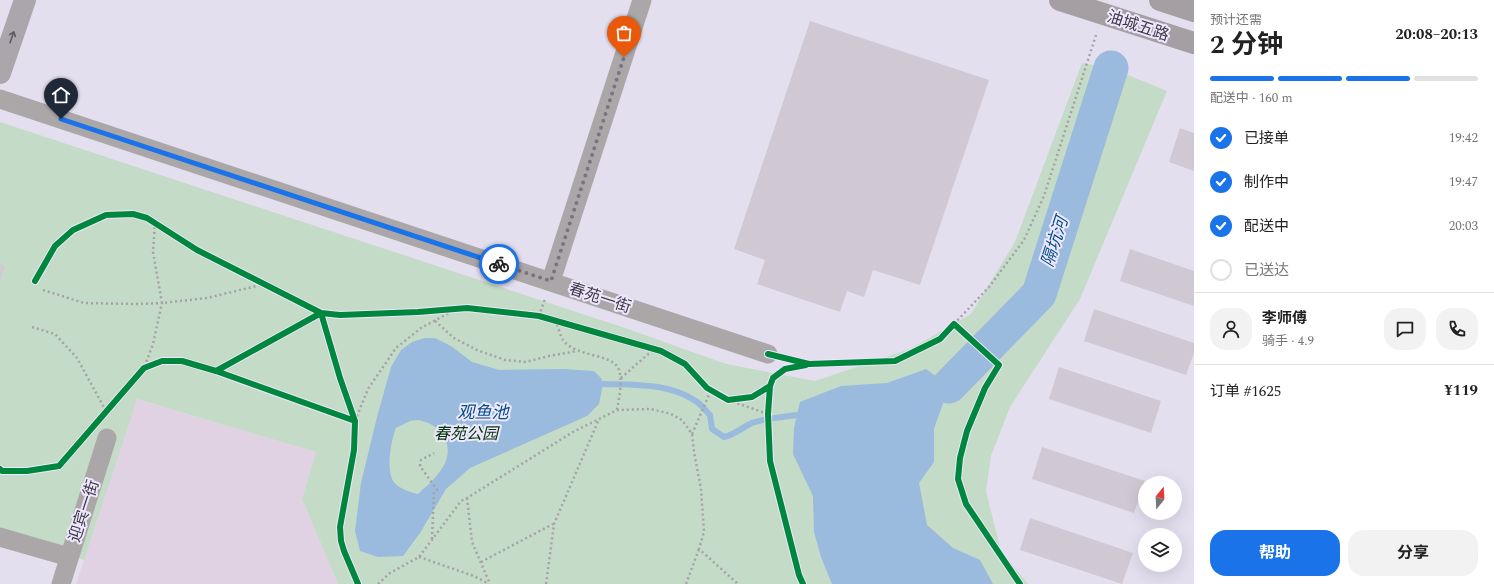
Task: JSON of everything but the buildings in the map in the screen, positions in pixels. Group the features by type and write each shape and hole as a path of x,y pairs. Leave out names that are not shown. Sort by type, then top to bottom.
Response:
{"main road":[{"path":"0,73 25,0"},
{"name":"油城五路","path":"1060,0 1194,43"},
{"name":"油城五路","path":"1160,0 1194,11"}],"street":[{"path":"551,281 642,0"},
{"name":"春苑一街","path":"0,99 768,354"},
{"name":"迎宾一街","path":"61,584 108,438"},
{"path":"0,537 70,557"}],"path":[{"path":"954,324 989,287 1024,240 1044,196 1102,14"},
{"path":"144,368 153,344 162,303 153,252 155,222"},
{"path":"43,290 84,303 137,304 207,298 266,284"},
{"path":"355,421 368,388 396,348 421,328 458,308"},
{"path":"216,371 321,313"},
{"path":"555,320 564,341 577,352"},
{"path":"435,321 454,338 477,350 505,360 526,362 549,356 577,352 608,359 619,367 621,378 617,410"},
{"path":"32,327 55,334 77,358 106,411"},
{"path":"621,378 655,348"},
{"path":"692,434 711,390"},
{"path":"728,400 768,414"},
{"path":"378,584 390,573 419,557 461,501 574,432 617,410 651,409 671,414 682,420 692,434 700,489 704,532 686,584"},
{"path":"546,584 554,524 599,419"},
{"path":"432,540 434,492 437,490 420,466 421,460 434,452"},
{"path":"467,498 472,542 490,584"},
{"path":"481,562 554,524"},
{"path":"699,549 738,584"},
{"path":"419,557 474,576 490,584"}],"shaded area":[{"path":"136,399 316,452 302,499 338,584 76,584"}],"green space":[{"name":"春苑公园","path":"1082,63 1111,68 1167,91 1080,299 1010,407 991,456 986,491 1001,551 1028,584 338,584 302,499 316,452 137,399 84,560 0,533 0,122 628,329 726,364 815,381 910,349 971,314 1015,242"}],"water":[{"name":"观鱼池","path":"425,338 435,338 451,346 472,362 499,370 564,369 594,371 601,378 603,384 599,404 587,416 470,468 446,489 420,533 403,556 378,557 360,551 355,531 361,483 391,367 401,350 412,342","holes":["419,420 434,426 440,431 447,445 448,454 446,461 437,476 418,494 401,488 395,484 391,476 390,454 396,428 410,421"]},
{"path":"926,369 949,386 934,429 934,462 919,483 927,525 953,548 980,560 993,584 832,584 821,557 814,532 813,496 793,454 794,428 800,402 841,386 887,383"}],"waterway":[{"name":"隔坑河","path":"949,386 1039,294 1111,68"},
{"path":"603,384 650,386 673,390 684,394 696,401 710,415 712,429 724,437 757,421 797,415"}],"cycle path":[{"path":"35,281 55,246 73,230 106,215 133,214 147,218 197,250 321,313 340,315 418,312 467,308 539,316 661,351 685,364 707,388 728,400 752,397 770,386"},
{"path":"216,371 321,313 340,378 355,421 354,450 340,527 341,541 344,551 358,584"},
{"path":"768,354 809,364 895,361 940,339 954,324 999,365 985,388 967,431 960,458 958,479 966,504 1020,584"},
{"path":"0,469 2,471 27,471 59,466 144,368 162,361 182,361 216,371 355,421"},
{"path":"803,584 799,575 770,461 768,414 770,386 773,378 785,369 806,365"}],"way so far":[{"path":"499,264 551,281 624,57"}],"route":[{"path":"61,119 499,264"}]}
